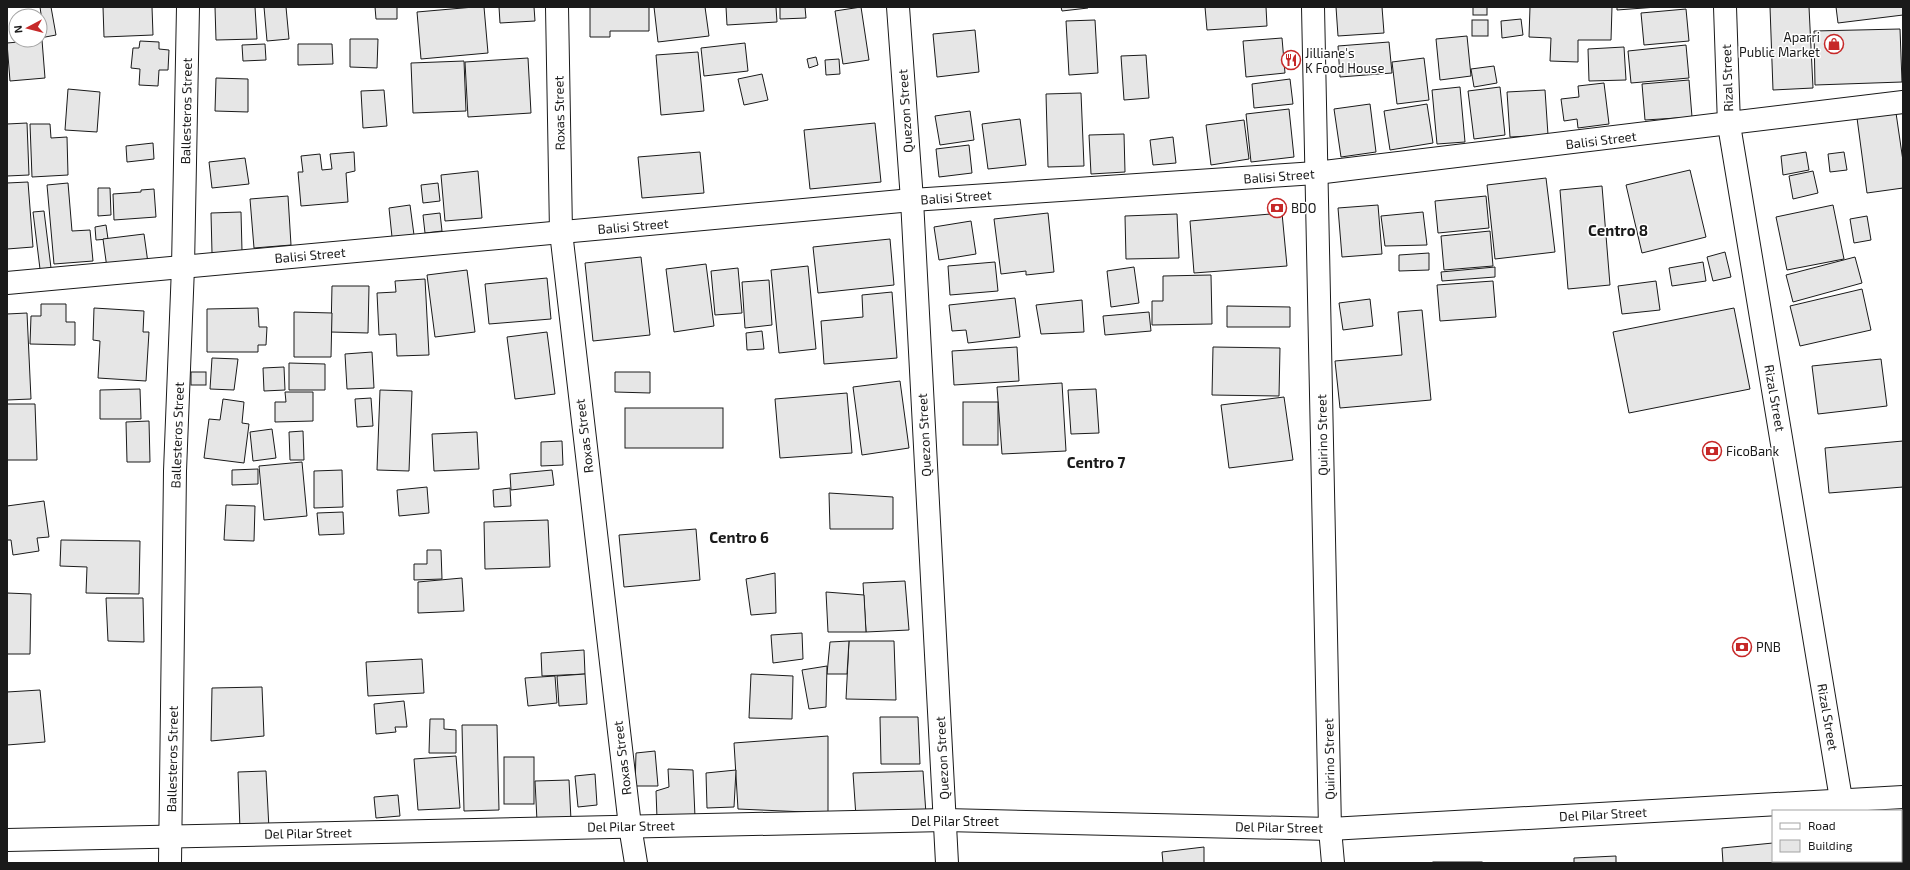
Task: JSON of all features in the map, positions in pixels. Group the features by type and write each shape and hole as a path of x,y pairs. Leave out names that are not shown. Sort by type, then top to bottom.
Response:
{"street":[{"name":"Ballesteros Street","path":"170,863 175,471 183,267 188,7"},
{"name":"Roxas Street","path":"557,7 561,232 630,826 636,863"},
{"name":"Quezon Street","path":"898,7 912,200 947,863"},
{"name":"Quirino Street","path":"1313,7 1330,829 1333,863"},
{"name":"Rizal Street","path":"1725,7 1729,125 1843,806"},
{"name":"Balisi Street","path":"7,283 912,200 1316,173 1729,125 1903,102"},
{"name":"Del Pilar Street","path":"7,840 945,820 1330,829 1843,806 1903,797"}],"building":[{"path":"51,7 56,35 48,36 48,8 40,8"},
{"path":"103,7 152,7 153,35 104,37"},
{"path":"215,7 255,7 257,39 216,40"},
{"path":"264,7 286,7 289,39 267,41"},
{"path":"375,7 397,7 397,19 376,19"},
{"path":"484,7 488,53 421,59 417,12"},
{"path":"499,7 534,7 535,21 500,23"},
{"path":"590,7 649,7 649,31 610,31 610,37 590,37"},
{"path":"654,7 705,7 709,36 658,42"},
{"path":"726,7 776,7 777,22 727,25"},
{"path":"780,7 805,7 806,18 780,19"},
{"path":"861,7 869,60 843,64 835,11"},
{"path":"1061,7 1088,7 1088,8 1062,11"},
{"path":"1205,7 1266,7 1267,26 1207,30"},
{"path":"1336,7 1382,7 1384,33 1338,36"},
{"path":"1473,7 1487,7 1487,15 1473,15"},
{"path":"1530,7 1612,7 1611,40 1578,40 1578,62 1550,61 1551,38 1529,37"},
{"path":"1617,7 1657,7 1617,10"},
{"path":"1770,7 1809,7 1813,88 1773,90"},
{"path":"1836,7 1903,7 1903,15 1838,23"},
{"path":"1686,9 1689,41 1644,45 1641,13"},
{"path":"1521,19 1523,35 1502,38 1501,21"},
{"path":"1095,20 1098,73 1069,75 1066,21"},
{"path":"1472,20 1488,20 1488,36 1472,36"},
{"path":"1900,29 1902,82 1815,85 1814,31"},
{"path":"975,30 979,72 937,77 933,34"},
{"path":"1467,36 1471,76 1440,80 1436,39"},
{"path":"1282,38 1285,73 1246,77 1243,41"},
{"path":"350,39 378,39 377,68 350,67"},
{"path":"140,41 159,42 159,49 169,50 168,70 159,70 158,86 139,85 140,69 131,68 133,48 139,48"},
{"path":"1389,42 1392,73 1340,77 1338,46"},
{"path":"7,43 8,48 43,48 45,78 10,81"},
{"path":"745,43 748,71 704,76 701,48"},
{"path":"265,44 266,60 243,61 242,45"},
{"path":"298,44 332,44 333,64 298,65"},
{"path":"1686,45 1689,78 1631,83 1628,51"},
{"path":"1624,47 1626,80 1589,81 1588,49"},
{"path":"698,52 704,111 661,115 656,55"},
{"path":"1146,55 1149,98 1124,100 1121,56"},
{"path":"816,57 818,65 809,68 807,59"},
{"path":"528,58 531,113 468,117 465,62"},
{"path":"1424,58 1429,100 1397,104 1392,62"},
{"path":"839,59 840,74 826,75 825,60"},
{"path":"464,61 466,111 413,113 411,63"},
{"path":"1494,66 1497,83 1474,87 1471,69"},
{"path":"762,74 768,100 744,105 738,79"},
{"path":"216,78 248,79 248,112 215,111"},
{"path":"1290,79 1293,104 1254,108 1252,84"},
{"path":"1689,80 1692,117 1645,120 1642,84"},
{"path":"1604,83 1609,124 1578,128 1577,119 1564,121 1561,99 1579,97 1578,86"},
{"path":"1460,87 1465,142 1437,144 1432,90"},
{"path":"1500,87 1505,135 1474,139 1468,91"},
{"path":"68,89 100,92 97,132 65,130"},
{"path":"384,90 387,126 363,128 361,91"},
{"path":"1545,90 1548,135 1510,137 1507,92"},
{"path":"1081,93 1084,166 1048,167 1046,94"},
{"path":"1370,104 1376,152 1341,157 1334,109"},
{"path":"1427,104 1433,143 1390,150 1384,111"},
{"path":"1289,109 1294,157 1251,162 1246,114"},
{"path":"970,111 974,140 940,145 935,116"},
{"path":"1896,113 1903,161 1903,188 1867,193 1857,118"},
{"path":"1020,119 1026,165 988,169 982,124"},
{"path":"1244,120 1249,159 1211,165 1206,125"},
{"path":"27,123 29,175 7,176 7,124"},
{"path":"875,123 881,182 810,189 804,130"},
{"path":"30,124 50,124 51,138 67,137 68,175 32,177"},
{"path":"1124,134 1125,172 1091,174 1089,135"},
{"path":"1173,137 1176,163 1153,165 1150,140"},
{"path":"153,143 154,159 127,162 126,146"},
{"path":"969,145 972,173 939,177 936,149"},
{"path":"354,152 355,171 346,173 348,202 301,206 298,172 303,172 301,156 320,154 322,170 332,169 330,154"},
{"path":"700,152 704,193 642,198 638,157"},
{"path":"1806,152 1809,170 1783,175 1781,156"},
{"path":"1844,152 1847,170 1830,172 1828,154"},
{"path":"245,158 249,184 212,188 209,162"},
{"path":"1690,170 1706,237 1642,253 1626,185"},
{"path":"478,171 482,218 445,221 441,175"},
{"path":"1813,171 1818,193 1793,199 1789,176"},
{"path":"1546,178 1555,252 1495,259 1487,185"},
{"path":"28,182 33,247 7,249 7,183"},
{"path":"68,183 72,231 90,230 93,261 54,264 47,185"},
{"path":"438,183 440,201 423,203 421,185"},
{"path":"1602,186 1610,285 1568,289 1560,190"},
{"path":"98,188 110,188 111,215 98,216"},
{"path":"154,189 156,217 114,220 113,194 141,192 141,190"},
{"path":"288,196 291,245 254,248 250,199"},
{"path":"1486,196 1489,228 1438,233 1435,201"},
{"path":"410,205 414,235 392,237 389,208"},
{"path":"1378,205 1382,254 1342,257 1338,208"},
{"path":"1833,205 1844,259 1787,270 1776,217"},
{"path":"44,211 51,268 40,269 33,212"},
{"path":"241,212 242,251 212,253 211,213"},
{"path":"1423,212 1427,245 1385,246 1381,216"},
{"path":"440,213 442,231 425,233 423,215"},
{"path":"1048,213 1054,272 1026,275 1026,271 1001,274 994,219"},
{"path":"1282,213 1287,266 1194,273 1190,221"},
{"path":"1177,214 1179,258 1126,259 1125,216"},
{"path":"1867,216 1871,240 1854,243 1850,219"},
{"path":"971,221 976,254 939,260 934,227"},
{"path":"106,225 108,239 96,240 95,227"},
{"path":"1490,231 1493,266 1444,270 1441,236"},
{"path":"144,234 148,263 107,268 103,239"},
{"path":"890,239 894,285 818,293 813,247"},
{"path":"1725,252 1731,277 1713,281 1707,257"},
{"path":"1429,253 1429,270 1399,271 1399,255"},
{"path":"641,257 650,335 593,341 585,263"},
{"path":"1855,257 1862,283 1793,302 1786,275"},
{"path":"995,262 998,291 950,295 948,266"},
{"path":"1703,262 1706,281 1672,286 1669,268"},
{"path":"706,264 714,326 674,332 666,269"},
{"path":"808,266 816,349 779,353 771,270"},
{"path":"1134,267 1139,303 1111,307 1107,271"},
{"path":"1495,267 1495,277 1442,281 1441,272"},
{"path":"738,268 742,313 715,315 711,271"},
{"path":"467,270 475,332 435,337 427,275"},
{"path":"1211,275 1212,324 1152,325 1152,301 1163,301 1163,276"},
{"path":"547,278 551,319 489,324 485,284"},
{"path":"425,279 429,355 397,356 396,334 379,335 377,293 396,292 395,281"},
{"path":"769,280 772,325 745,328 742,282"},
{"path":"1493,281 1496,317 1440,321 1437,285"},
{"path":"1656,281 1660,310 1622,314 1618,286"},
{"path":"332,286 369,286 368,333 331,332"},
{"path":"1862,289 1871,330 1800,346 1790,306"},
{"path":"892,292 897,358 824,364 821,321 863,317 862,295"},
{"path":"1015,298 1020,337 968,343 966,330 952,331 949,305"},
{"path":"1370,299 1373,326 1343,330 1339,303"},
{"path":"1082,300 1084,332 1041,334 1036,305"},
{"path":"41,304 66,304 66,322 75,322 75,345 30,344 31,316 41,316"},
{"path":"1227,306 1290,307 1290,327 1227,327"},
{"path":"94,308 144,311 143,332 149,332 146,381 98,378 100,341 93,340"},
{"path":"258,308 259,327 267,327 266,345 258,345 258,352 207,352 207,309"},
{"path":"1734,308 1750,389 1629,413 1613,332"},
{"path":"1422,310 1431,400 1340,408 1335,361 1402,355 1398,312"},
{"path":"294,312 332,313 331,357 294,357"},
{"path":"1149,312 1151,331 1105,335 1103,316"},
{"path":"27,313 31,399 7,400 7,314"},
{"path":"762,331 764,349 747,350 746,333"},
{"path":"547,332 555,394 515,399 507,337"},
{"path":"1017,347 1019,381 954,385 952,351"},
{"path":"1213,347 1280,348 1279,396 1212,395"},
{"path":"372,352 374,388 347,389 345,354"},
{"path":"212,358 238,359 234,390 210,389"},
{"path":"1881,359 1887,406 1818,414 1812,366"},
{"path":"289,363 325,364 325,390 289,390"},
{"path":"284,367 285,390 264,391 263,368"},
{"path":"191,372 206,372 206,385 191,385"},
{"path":"615,372 650,372 650,393 615,392"},
{"path":"900,381 909,448 862,455 853,387"},
{"path":"1062,383 1066,451 1002,454 997,387"},
{"path":"140,389 141,419 100,419 100,390"},
{"path":"1096,389 1099,433 1071,434 1068,390"},
{"path":"380,390 412,391 409,471 377,470"},
{"path":"285,392 313,392 313,421 275,422 275,402 286,402"},
{"path":"847,393 852,453 780,458 775,399"},
{"path":"1284,397 1293,460 1229,468 1221,405"},
{"path":"371,398 373,426 357,427 355,399"},
{"path":"223,399 244,402 242,423 249,424 244,463 204,458 209,419 220,420"},
{"path":"963,402 998,402 998,445 963,445"},
{"path":"7,404 35,404 37,460 7,460"},
{"path":"625,408 723,408 723,448 625,448"},
{"path":"149,421 150,462 127,462 126,422"},
{"path":"272,429 276,458 253,461 250,432"},
{"path":"303,431 304,460 290,460 289,432"},
{"path":"477,432 479,469 434,471 432,434"},
{"path":"562,441 563,465 541,466 541,442"},
{"path":"1903,441 1903,487 1829,493 1825,448"},
{"path":"302,462 307,516 264,520 259,466"},
{"path":"258,469 258,484 232,485 232,470"},
{"path":"342,470 343,507 314,508 314,471"},
{"path":"552,470 554,485 511,490 510,474"},
{"path":"427,487 429,513 399,516 397,490"},
{"path":"510,488 511,506 494,507 493,490"},
{"path":"829,493 893,497 893,529 830,529"},
{"path":"44,501 49,537 37,538 39,551 13,555 11,540 7,540 7,506"},
{"path":"226,505 255,506 254,541 224,540"},
{"path":"343,512 344,534 319,535 317,513"},
{"path":"548,520 550,567 485,569 484,522"},
{"path":"696,529 700,580 624,587 619,535"},
{"path":"61,540 140,541 139,594 86,593 87,567 60,566"},
{"path":"427,550 441,550 442,579 414,580 414,564 427,564"},
{"path":"775,573 776,613 751,615 746,579"},
{"path":"462,578 464,611 418,613 418,582"},
{"path":"905,581 909,630 866,632 863,583"},
{"path":"826,592 864,595 866,632 828,632"},
{"path":"7,593 31,594 30,654 7,654"},
{"path":"106,598 143,598 144,642 108,641"},
{"path":"802,633 803,659 773,663 771,635"},
{"path":"849,641 894,641 896,700 846,699"},
{"path":"849,641 847,674 827,674 830,642"},
{"path":"584,650 585,674 542,676 541,653"},
{"path":"422,659 424,693 368,696 366,662"},
{"path":"827,666 826,707 809,709 802,670"},
{"path":"585,674 587,704 559,706 557,676"},
{"path":"751,674 793,676 792,719 749,718"},
{"path":"555,676 557,703 528,706 525,678"},
{"path":"262,687 264,736 211,741 212,688"},
{"path":"40,690 45,742 7,745 7,692"},
{"path":"404,701 407,727 395,727 396,732 376,734 374,704"},
{"path":"880,717 918,717 920,764 881,764"},
{"path":"430,719 444,719 444,729 456,730 456,753 429,753"},
{"path":"462,725 497,725 499,810 464,811"},
{"path":"828,736 828,813 738,809 734,743"},
{"path":"655,751 658,786 635,786 636,753"},
{"path":"456,756 460,808 418,810 414,759"},
{"path":"504,757 534,757 534,804 504,804"},
{"path":"668,769 693,770 695,817 657,818 656,791 669,787"},
{"path":"736,770 734,807 707,808 706,773"},
{"path":"266,771 269,829 240,830 238,772"},
{"path":"923,771 926,814 856,817 853,773"},
{"path":"595,774 597,805 578,807 575,776"},
{"path":"569,780 571,820 537,821 535,781"},
{"path":"398,795 400,816 376,818 374,797"},
{"path":"1903,827 1903,863 1870,863 1902,862"},
{"path":"1772,843 1772,862 1812,863 1723,863 1722,848"},
{"path":"1204,847 1204,863 1163,863 1162,852"},
{"path":"1616,856 1616,863 1574,863 1574,858"},
{"path":"1482,862 1482,863 1433,863"}],"place":[{"name":"Aparri Public Market","path":"1834,44"},
{"name":"Jilliane's K Food House","path":"1291,60"},
{"name":"BDO","path":"1277,208"},
{"name":"FicoBank","path":"1712,451"},
{"name":"PNB","path":"1742,647"}],"district":[{"name":"Centro 8","path":"1618,231"},
{"name":"Centro 7","path":"1096,463"},
{"name":"Centro 6","path":"739,538"}]}
